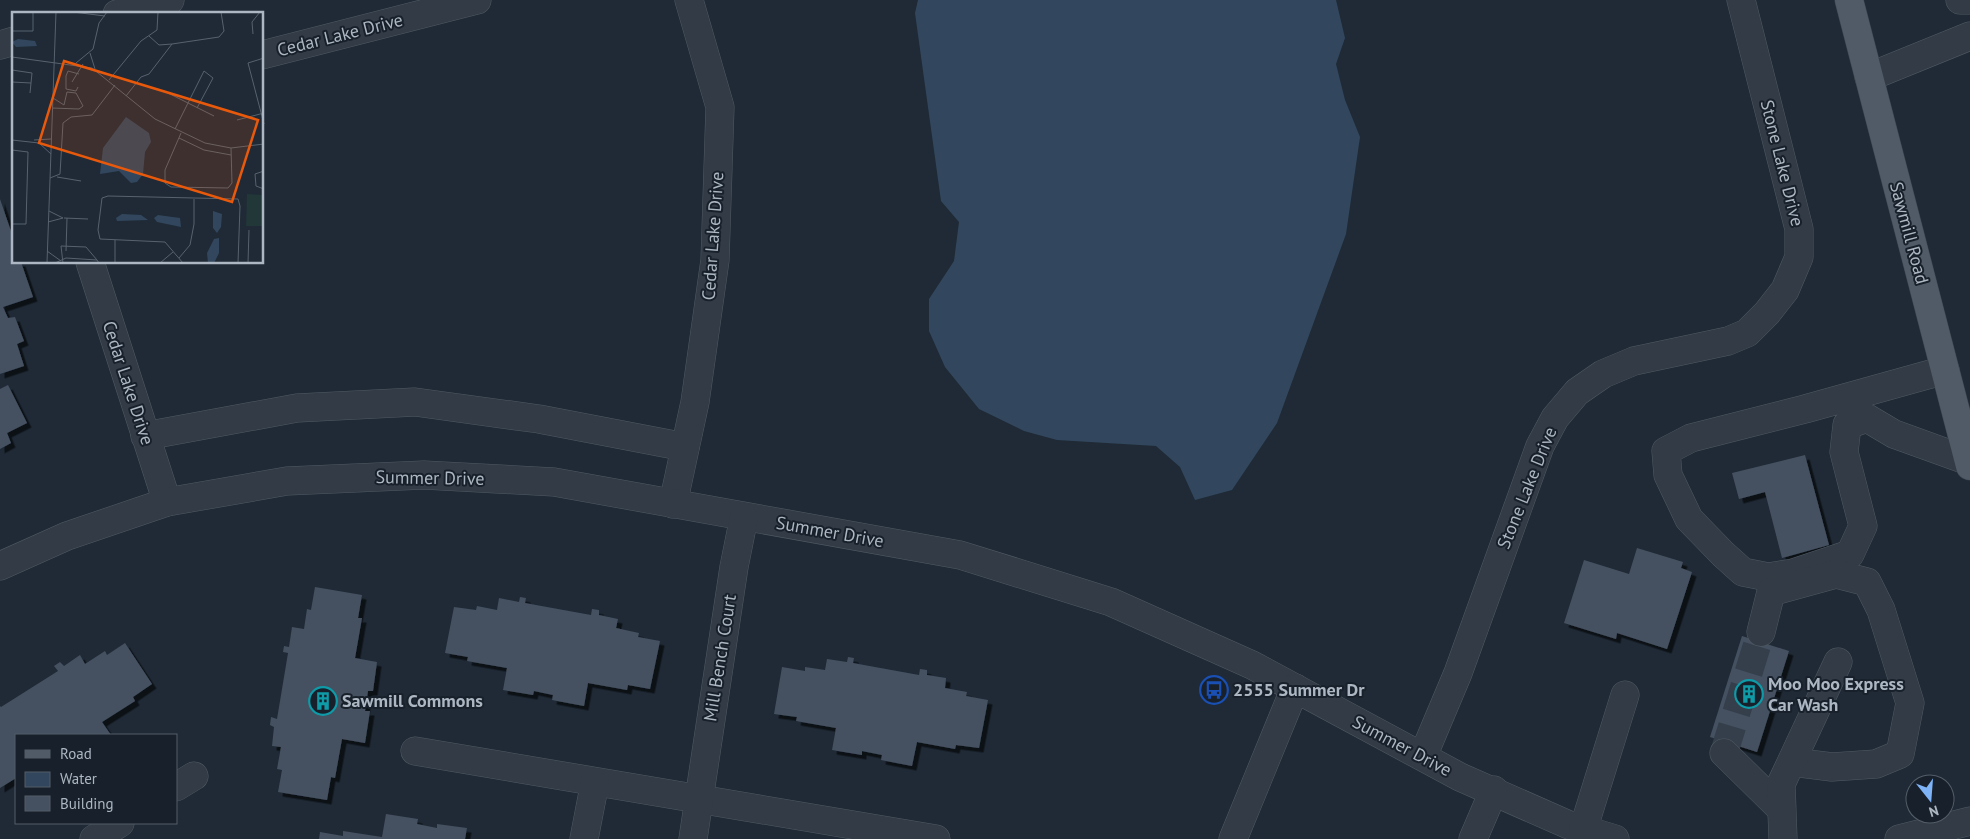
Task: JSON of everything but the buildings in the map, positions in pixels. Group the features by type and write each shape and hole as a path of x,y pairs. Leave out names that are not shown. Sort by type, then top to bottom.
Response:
{"main road":[{"name":"Sawmill Road","path":"1849,0 1969,463"}],"street":[{"path":"125,12 170,0"},
{"name":"Cedar Lake Drive","path":"264,54 476,0"},
{"name":"Cedar Lake Drive","path":"673,504 695,402 716,260 720,106 689,0"},
{"name":"Stone Lake Drive","path":"1423,756 1458,673 1540,446 1555,418 1576,392 1602,374 1634,361 1728,341 1747,333 1767,313 1785,290 1799,257 1799,229 1741,0"},
{"path":"1960,0 1970,0"},
{"path":"1869,77 1970,36"},
{"name":"Cedar Lake Drive","path":"91,264 167,502"},
{"path":"1945,370 1691,438 1666,451 1668,475 1689,519 1723,554 1744,572 1768,577 1792,573 1850,554 1863,526 1844,452 1847,425 1867,418 1894,434 1969,463"},
{"path":"146,436 297,408 415,402 539,419 686,447"},
{"name":"Summer Drive","path":"0,566 67,536 167,502 286,481 424,475 554,482 960,555 1111,602 1252,666 1460,777 1494,790 1583,830 1615,839"},
{"name":"Mill Bench Court","path":"693,839 734,567 744,517"},
{"path":"1760,632 1771,592 1836,574 1867,582 1881,610 1910,703 1900,754 1876,764 1832,767 1792,762"},
{"path":"1783,839 1781,784 1838,662"},
{"path":"1233,839 1295,688"},
{"path":"1583,830 1625,695"},
{"path":"415,751 936,839"},
{"path":"1724,753 1781,810"},
{"path":"584,839 595,782"},
{"path":"1473,839 1494,790"},
{"path":"1899,839 1970,821"},
{"path":"94,839 118,824"}],"water":[{"path":"918,0 1336,0 1345,38 1336,64 1345,100 1360,137 1346,234 1277,423 1232,490 1195,500 1180,467 1156,446 1057,440 1024,431 979,409 945,367 929,331 929,299 954,261 959,222 941,201 915,13"}],"tunnel":[{"path":"1724,753 1761,632"}],"place":[{"name":"2555 Summer Dr","path":"1214,690"},
{"name":"Moo Moo Express Car Wash","path":"1749,694"},
{"name":"Sawmill Commons","path":"323,701"}]}
